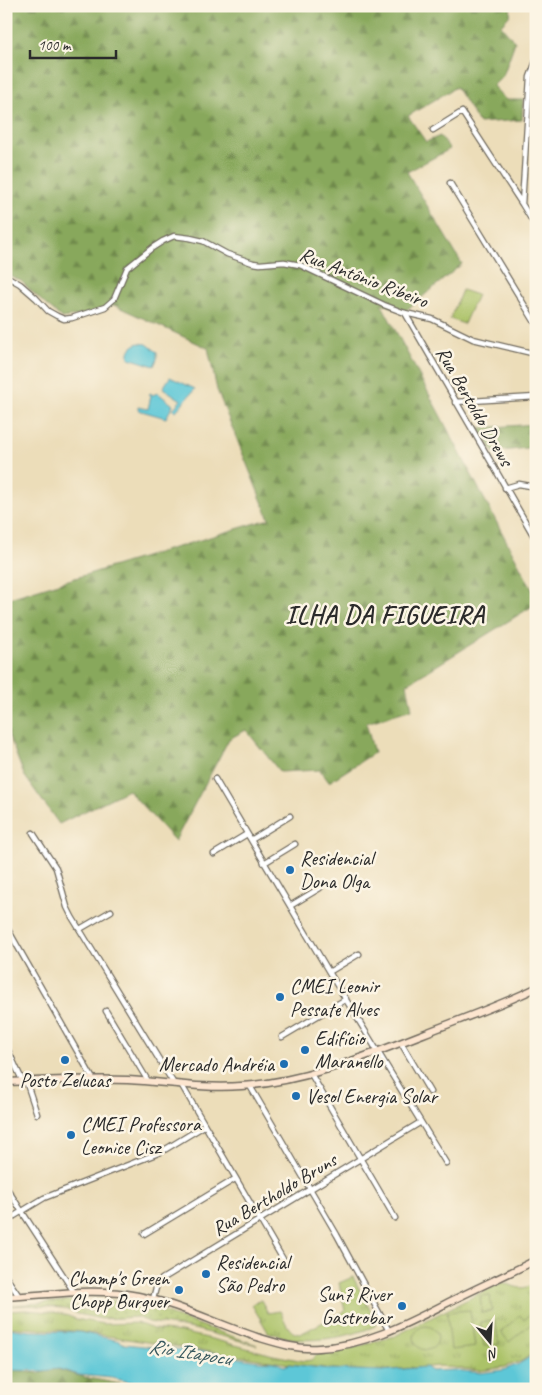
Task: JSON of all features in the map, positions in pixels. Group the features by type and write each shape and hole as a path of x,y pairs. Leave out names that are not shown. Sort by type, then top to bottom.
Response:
{"main road":[{"path":"6,1082 93,1079 148,1081 209,1087 250,1086 311,1074 342,1065 536,988"},
{"path":"6,1297 74,1292 120,1293 153,1299 278,1344 302,1348 320,1348 341,1345 388,1331 536,1260"}],"street":[{"path":"522,204 530,77 536,61"},
{"path":"433,130 462,112 536,227"},
{"path":"450,183 536,324"},
{"name":"Rua Antônio Ribeiro","path":"6,276 20,284 48,311 64,319 106,307 114,300 127,268 163,241 174,236 182,237 203,241 227,254 260,264 284,262 300,265 405,313 432,319 474,339 536,354"},
{"name":"Rua Bertoldo Drews","path":"405,313 536,540"},
{"path":"455,402 536,397"},
{"path":"505,488 519,484 536,487"},
{"path":"215,779 329,972 446,1163"},
{"path":"251,840 290,816"},
{"path":"33,833 56,868 67,907 204,1126 284,1261"},
{"path":"214,854 247,834"},
{"path":"264,863 295,844"},
{"path":"290,906 320,888"},
{"path":"80,929 111,911"},
{"path":"6,926 93,1079"},
{"path":"329,972 359,954"},
{"path":"282,1036 346,999"},
{"path":"106,1011 148,1081"},
{"path":"401,1043 430,1092"},
{"path":"6,1046 25,1081 37,1114"},
{"path":"311,1074 395,1218"},
{"path":"250,1086 337,1234 388,1331"},
{"name":"Rua Bertholdo Bruns","path":"153,1299 156,1286 162,1279 421,1122"},
{"path":"6,1221 44,1198 161,1152 204,1126"},
{"path":"144,1234 236,1179"},
{"path":"6,1187 74,1292"},
{"path":"6,1277 19,1296"}],"green space":[{"path":"6,6 511,6 510,15 501,25 515,42 503,76 493,86 506,100 523,100 522,120 479,123 456,87 408,116 426,142 440,136 450,149 407,172 462,264 404,312 381,303 536,597 536,604 407,684 412,709 366,723 374,753 329,782 320,770 280,772 246,730 229,739 175,841 128,790 59,824 24,775 6,728 6,599 269,519 217,390 208,348 114,305 95,313 62,318 21,281 6,274"},
{"path":"462,290 477,295 464,324 450,319"},
{"path":"536,424 536,447 493,452 479,428"},
{"path":"353,1277 376,1321 375,1326 357,1333 315,1340 282,1336 268,1332 252,1305 261,1300 268,1313 280,1311 290,1329 300,1334 345,1311 339,1283"},
{"path":"502,1282 519,1288 536,1283 536,1351 522,1361 504,1367 480,1371 440,1366 376,1371 332,1369 75,1331 6,1327 6,1311 27,1310 60,1313 76,1319 104,1324 137,1323 153,1329 181,1332 304,1361 311,1360 318,1354 349,1349 395,1336"},
{"path":"490,1295 492,1311 482,1313 480,1296"},
{"path":"73,1300 72,1303 75,1306 87,1311 104,1310 109,1304 107,1300 154,1309 257,1345 194,1329 149,1322 137,1317 101,1319 62,1308 28,1305 6,1306"},
{"path":"470,1310 475,1347 451,1350 447,1312"},
{"path":"531,1314 536,1320 509,1342 501,1332 520,1315 524,1320"},
{"path":"495,1320 499,1344 484,1346 480,1322"},
{"path":"426,1326 435,1329 438,1338 435,1347 426,1350 417,1347 414,1338 417,1329"},
{"path":"53,1368 83,1377 146,1389 6,1389 6,1369 38,1373"}],"water":[{"path":"139,343 147,344 157,352 154,366 129,358 131,349"},
{"path":"170,377 195,389 176,411 173,409 181,400 163,388"},
{"path":"151,393 152,395 158,393 173,405 166,418 138,410 138,407 148,409 151,396 149,394"},
{"name":"Rio Itapocu","path":"6,1328 30,1331 79,1332 120,1341 124,1344 202,1352 274,1362 284,1366 289,1364 329,1369 382,1371 426,1367 432,1371 454,1370 481,1373 503,1370 519,1364 536,1353 536,1389 175,1389 172,1385 164,1385 163,1388 157,1388 112,1378 79,1375 59,1369 43,1371 6,1370"}],"place":[{"name":"Residencial Dona Olga","path":"290,870"},
{"name":"CMEI Leonir Pessate Alves","path":"280,997"},
{"name":"Edifício Maranello","path":"305,1050"},
{"name":"Posto Zelucas","path":"65,1060"},
{"name":"Mercado Andréia","path":"284,1064"},
{"name":"Vesol Energia Solar","path":"296,1096"},
{"name":"CMEI Professora Leonice Cisz","path":"71,1135"},
{"name":"Residencial São Pedro","path":"206,1274"},
{"name":"Champ's Green Chopp Burguer","path":"179,1290"},
{"name":"Sun7 River Gastrobar","path":"402,1306"}],"district":[{"name":"ILHA DA FIGUEIRA","path":"385,614"}]}
